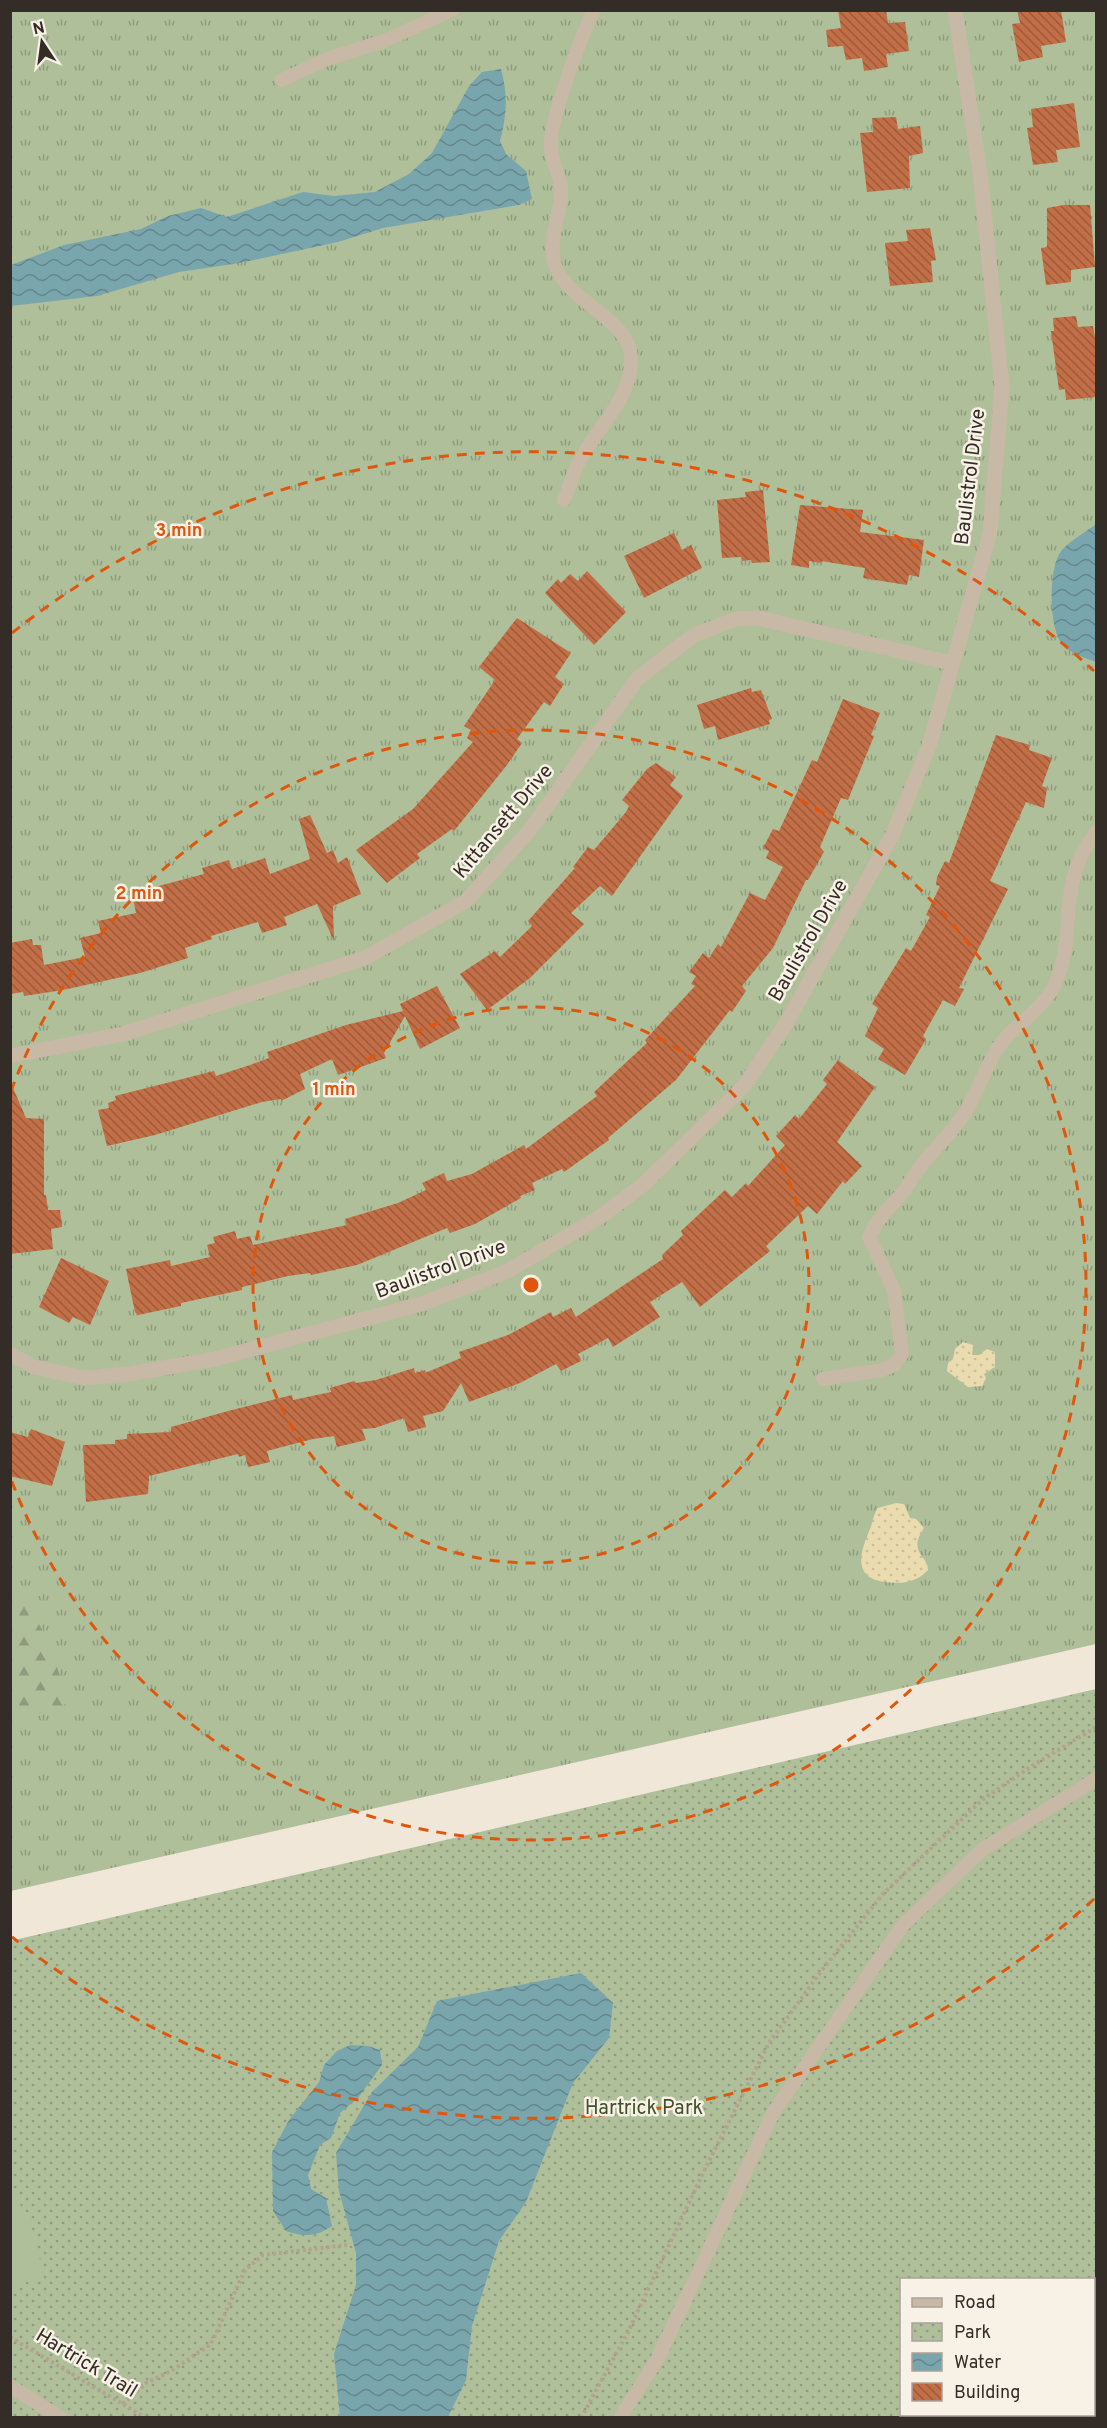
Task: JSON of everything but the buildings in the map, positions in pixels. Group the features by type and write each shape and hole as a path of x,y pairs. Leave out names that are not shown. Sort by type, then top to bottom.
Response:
{"street":[{"name":"Baulistrol Drive","path":"10,1354 34,1367 84,1378 129,1374 215,1359 421,1304 506,1272 600,1217 644,1184 744,1086 785,1026 892,836 929,746 990,533 1002,387 980,172 956,10"},
{"name":"Kittansett Drive","path":"10,1056 123,1034 365,958 466,900 530,830 637,679 674,647 715,625 736,619 758,618 951,663"}],"lane":[{"path":"282,80 327,58 384,41 452,10"},
{"path":"564,500 579,461 622,394 631,369 630,345 624,333 575,294 558,272 554,260 553,237 562,182 551,150 552,132 581,39 594,10"},
{"path":"823,1379 882,1370 894,1365 902,1354 894,1290 869,1237 874,1224 901,1196 919,1168 964,1114 1003,1042 1040,1005 1052,989 1061,965 1068,893 1073,871 1084,848 1096,832"},
{"path":"620,2418 658,2358 773,2113 903,1925 982,1850 1096,1779"},
{"path":"10,2386 52,2415"}],"path":[{"path":"123,2404 146,2383 171,2371 211,2344 245,2270 263,2255 347,2245"},
{"name":"Hartrick Trail","path":"10,2337 146,2418"}],"green space":[{"path":"10,11 1096,11 1096,1644 11,1891"},
{"path":"10,1573 48,1640 69,1703 11,1722"},
{"name":"Hartrick Park","path":"1096,1689 1096,2417 11,2417 10,1941"},
{"path":"11,2185 36,2237 43,2278 11,2286"}],"sand":[{"path":"963,1342 973,1345 972,1355 979,1355 987,1349 995,1352 995,1367 984,1374 986,1378 982,1386 968,1387 947,1371 955,1349"},
{"path":"896,1503 904,1504 910,1518 916,1519 924,1528 917,1543 928,1570 919,1578 903,1583 874,1580 863,1570 861,1563 863,1546 876,1511 878,1508"}],"water":[{"path":"501,69 506,105 500,141 506,154 526,171 532,199 519,205 383,228 338,242 240,263 179,272 97,296 11,306 11,265 64,245 141,229 168,216 201,208 227,217 303,192 334,196 375,192 409,174 432,153 469,86 482,72"},
{"path":"1096,524 1096,662 1074,653 1063,645 1058,637 1052,612 1052,583 1057,558 1062,550"},
{"path":"581,1973 613,2003 609,2038 573,2083 526,2202 499,2241 472,2326 466,2380 448,2417 340,2417 334,2354 356,2285 356,2253 339,2191 336,2153 372,2092 418,2047 437,2001"},
{"path":"350,2045 368,2046 380,2050 382,2065 358,2098 340,2113 331,2138 320,2145 308,2175 311,2189 326,2198 332,2226 310,2235 286,2231 273,2211 272,2152 289,2120 319,2082 324,2065 337,2051"}]}
